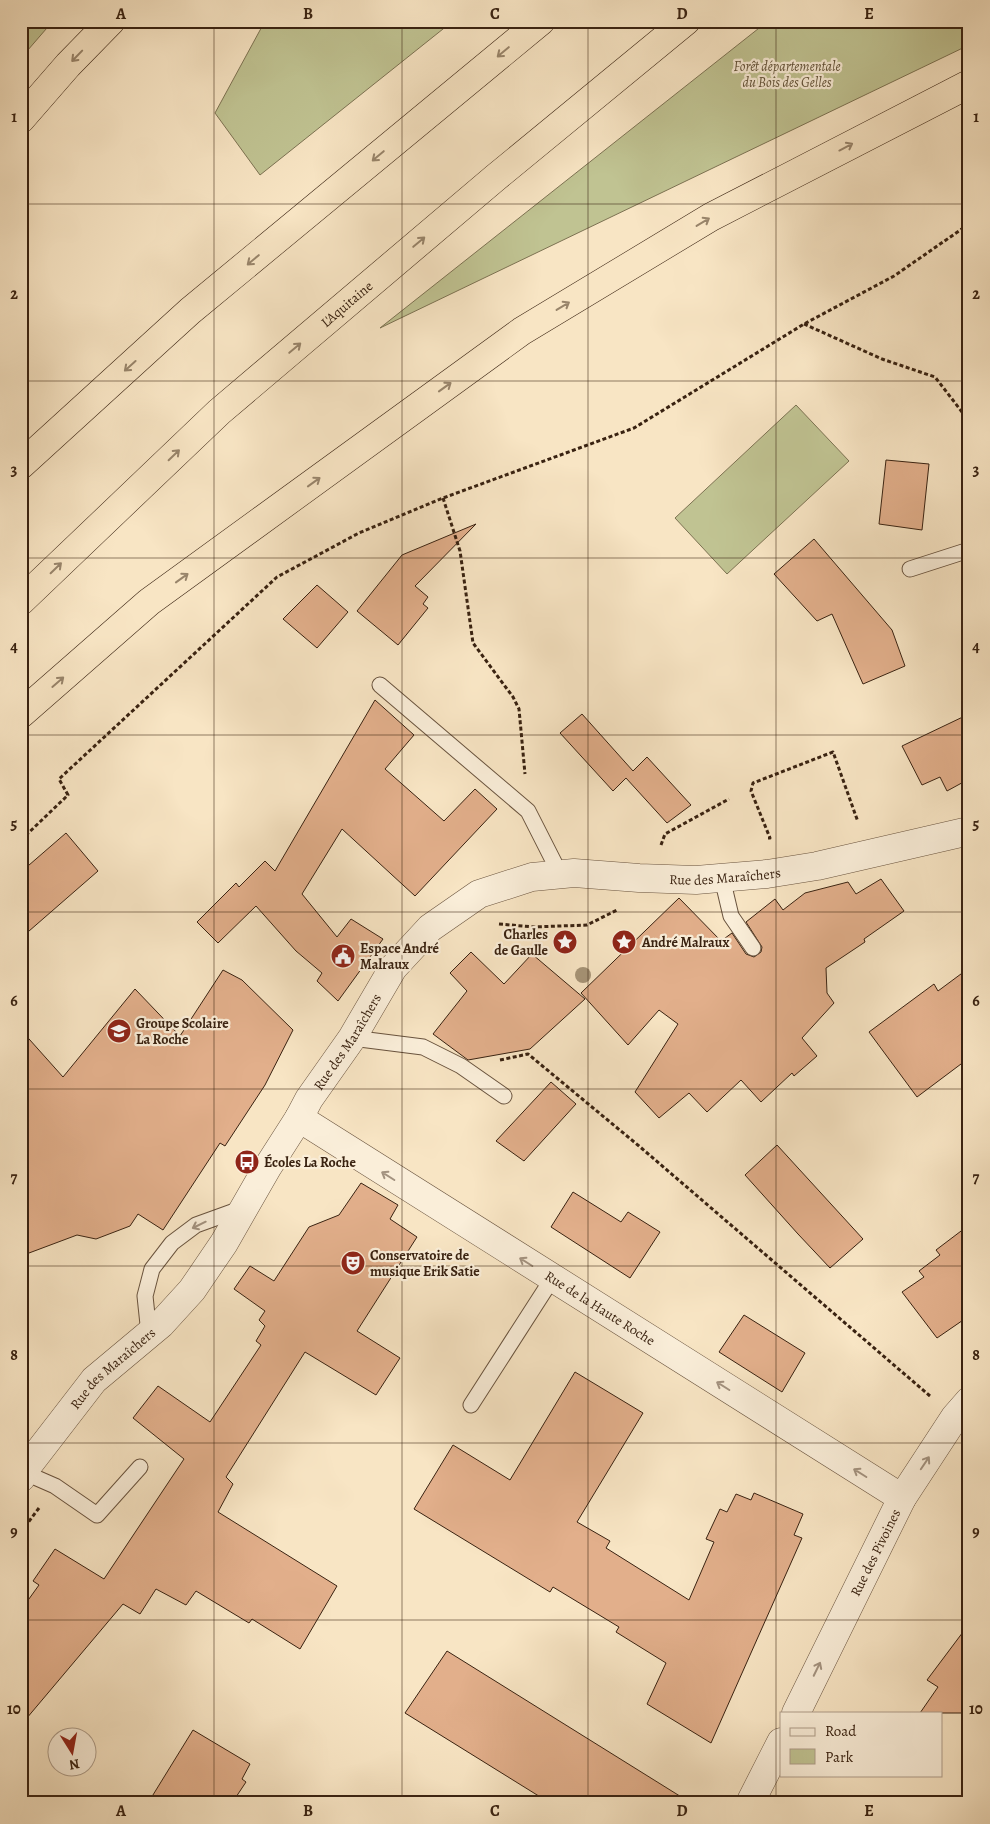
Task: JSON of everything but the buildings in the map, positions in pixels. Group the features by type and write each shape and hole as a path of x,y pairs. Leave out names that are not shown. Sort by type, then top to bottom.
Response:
{"highway":[{"path":"21,119 68,65 111,21"},
{"path":"21,466 190,311 541,21"},
{"name":"L'Aquitaine","path":"21,601 219,412 488,184 686,21"},
{"path":"21,714 149,602 522,331 711,217 969,84"}],"street":[{"name":"Rue des Maraîchers","path":"22,1475 94,1380 161,1324 192,1290 224,1243 309,1099 352,1038 393,968 430,928 466,902 479,894 532,877 574,873 696,880 722,878 817,866 969,831"},
{"name":"Rue de la Haute Roche","path":"299,1118 902,1498"},
{"name":"Rue des Pivoines","path":"796,1712 902,1498 962,1409"},
{"path":"750,1803 780,1744"}],"lane":[{"path":"910,568 969,550"},
{"path":"380,685 528,811 560,874"},
{"path":"722,878 731,916 753,948"},
{"path":"352,1038 423,1047 461,1066 504,1096"},
{"path":"149,1334 145,1296 152,1269 172,1243 196,1226 244,1207"},
{"path":"471,1405 552,1278"},
{"path":"22,1475 55,1486 97,1515 140,1467"}],"path":[{"path":"21,840 68,795 59,779 277,577 359,532 443,498 634,428 804,324 894,276 969,224"},
{"path":"804,324 882,360 935,378 969,421"},
{"path":"443,498 460,550 473,643 513,697 519,709 528,811"},
{"path":"762,839 770,838 751,791 753,784 833,752 868,853"},
{"path":"466,902 497,924 534,927 587,925 617,910 658,852 665,834 728,800"},
{"path":"461,1066 528,1054 962,1409"}],"green space":[{"path":"21,21 53,21 21,58"},
{"path":"265,21 453,21 260,175 215,113"},
{"name":"Forêt départementale du Bois des Gelles","path":"768,21 969,21 969,45 380,328"},
{"path":"796,405 849,461 727,574 675,518"}],"place":[{"name":"Charles de Gaulle","path":"565,942"},
{"name":"André Malraux","path":"624,942"},
{"name":"Espace André Malraux","path":"343,956"},
{"name":"Groupe Scolaire La Roche","path":"119,1031"},
{"name":"Écoles La Roche","path":"247,1162"},
{"name":"Conservatoire de musique Erik Satie","path":"353,1263"}]}
